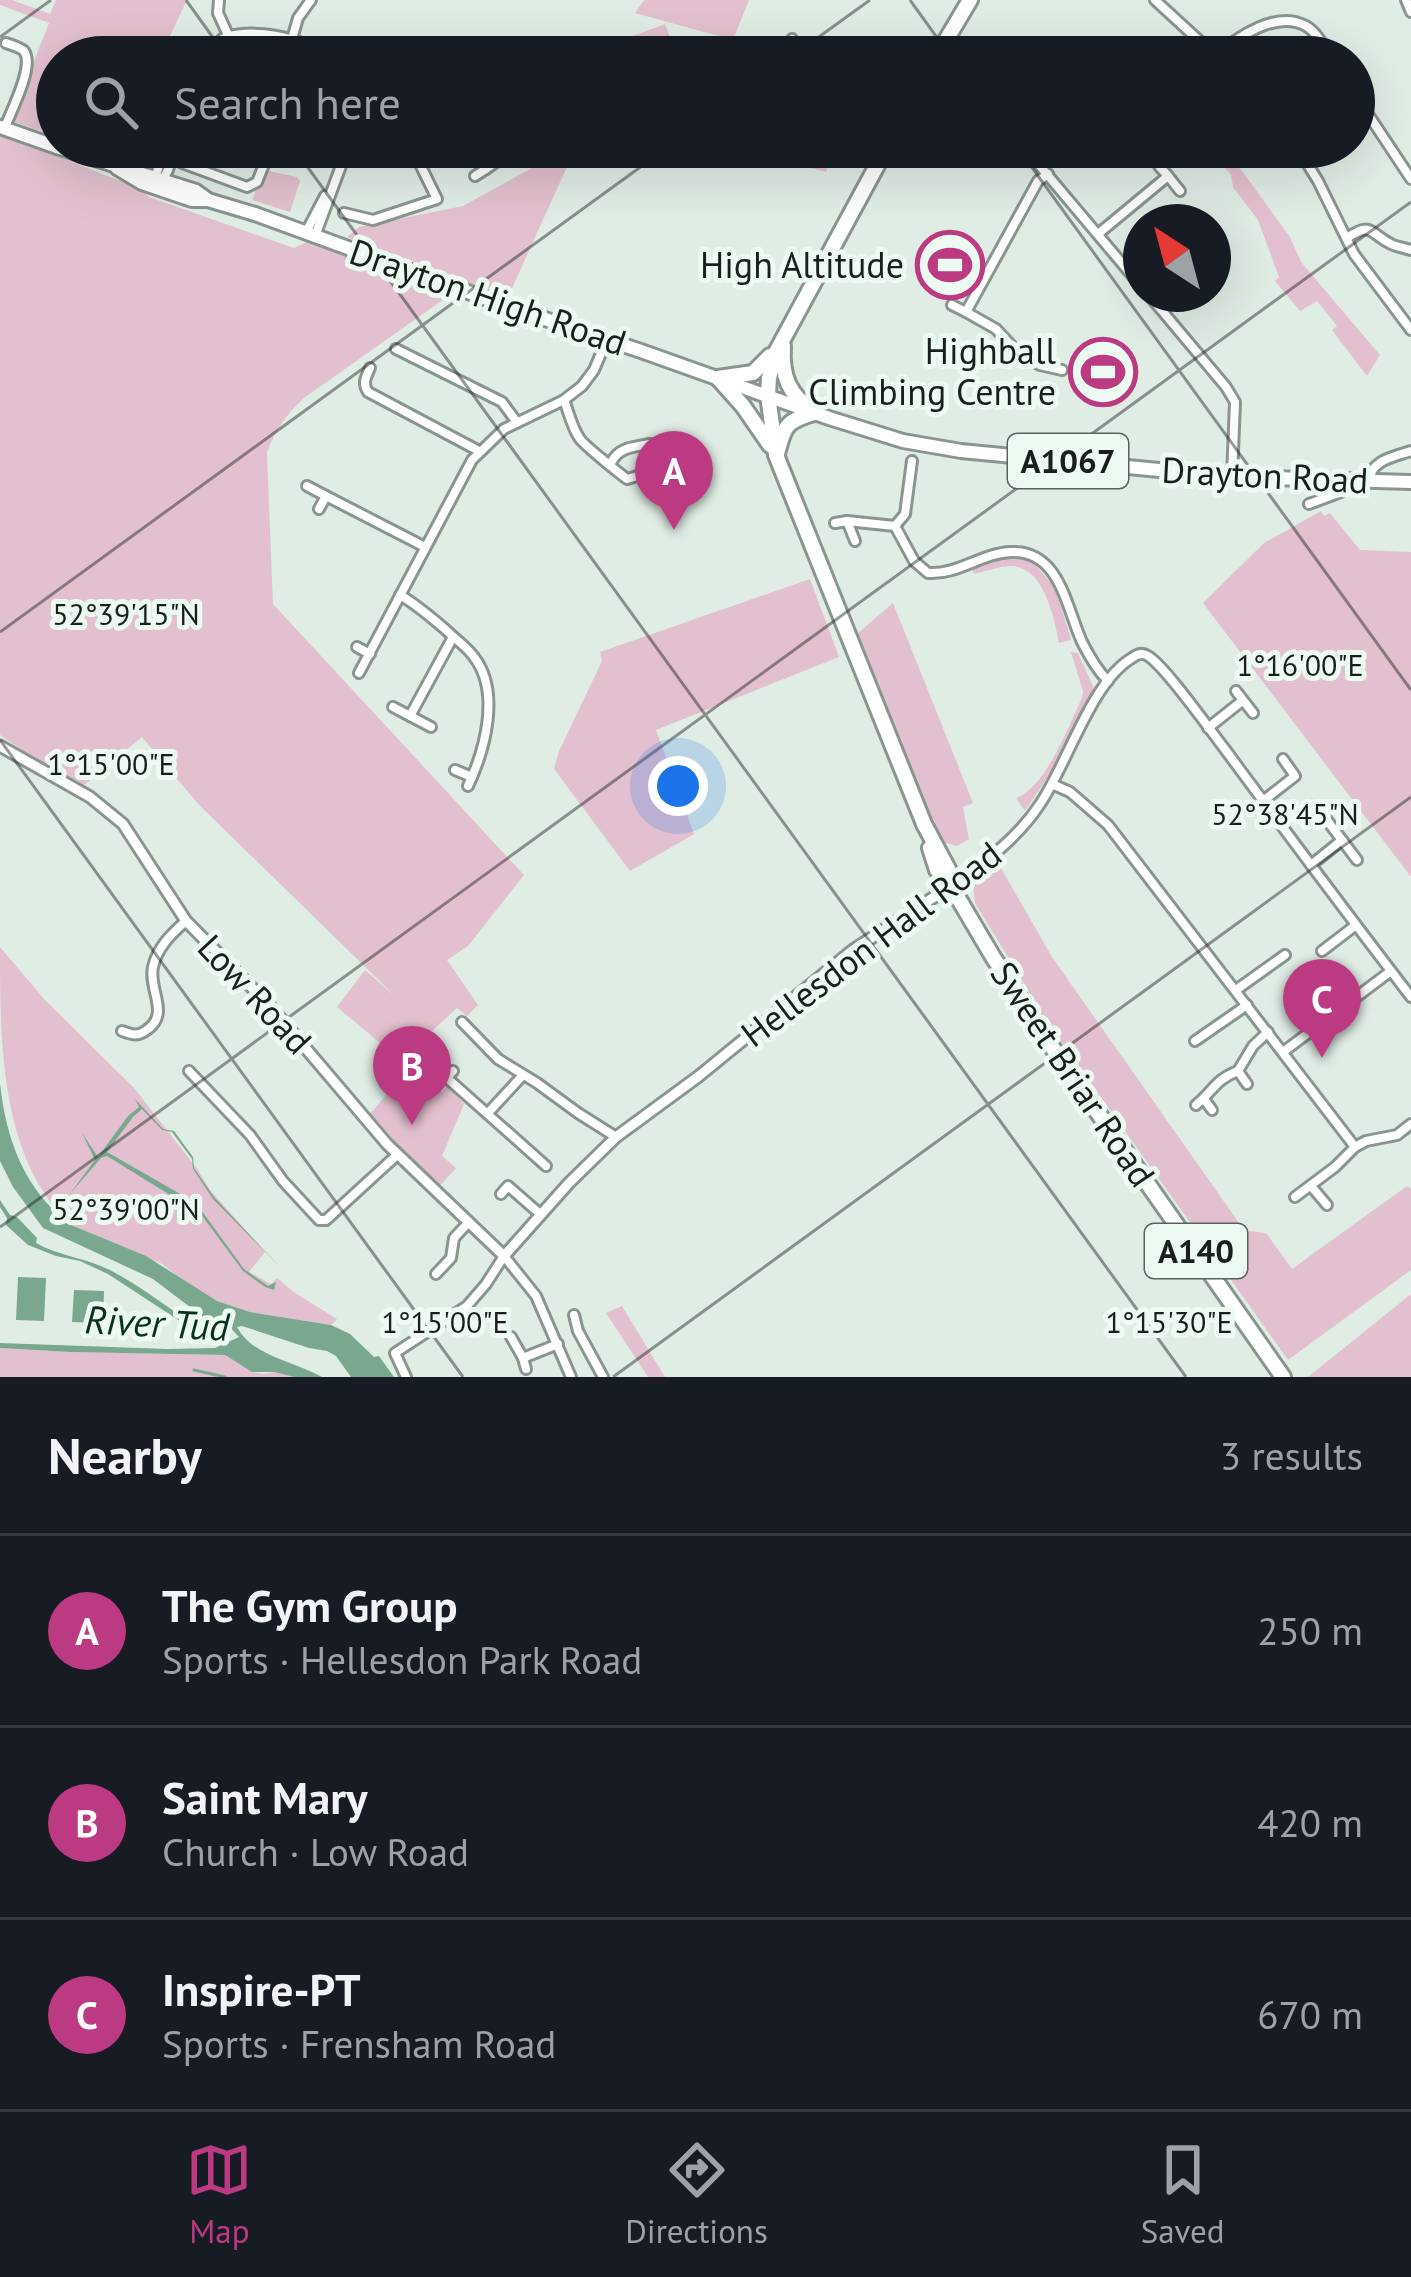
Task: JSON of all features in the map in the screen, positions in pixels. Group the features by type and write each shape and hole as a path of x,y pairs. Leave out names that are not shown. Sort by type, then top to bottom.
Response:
{"highway":[{"path":"949,36 970,0"},
{"name":"A140","path":"768,395 771,365 876,168"},
{"path":"718,378 753,374 784,338"},
{"path":"784,338 787,383 798,401 814,413"},
{"name":"A140","path":"718,378 776,454"},
{"name":"Sweet Briar Road","path":"768,395 776,454 924,824 938,870 1054,1050 1280,1373"},
{"path":"776,454 789,422 814,413"}],"main road":[{"name":"Drayton High Road","path":"2,128 36,140"},
{"name":"Drayton High Road","path":"120,168 196,190 208,200 768,395"},
{"name":"Drayton Road","path":"768,395 903,441 961,451 1232,477 1411,482"}],"street":[{"path":"219,0 218,13 228,35 272,36"},
{"path":"293,36 311,0"},
{"path":"1156,0 1195,36"},
{"path":"1406,0 1411,12"},
{"path":"1242,36 1288,21 1304,24 1316,36"},
{"path":"2,128 25,76 26,53 6,43"},
{"path":"26,53 36,49"},
{"path":"1375,125 1411,179"},
{"path":"158,182 164,168"},
{"path":"196,168 247,187 256,182 262,168"},
{"path":"311,234 339,168"},
{"path":"344,213 356,222 373,220 437,199 424,168"},
{"path":"1043,168 1123,264"},
{"path":"1161,168 1180,191"},
{"path":"1309,168 1369,278 1411,329"},
{"path":"475,176 486,169"},
{"path":"967,312 1038,181 1048,174"},
{"path":"1098,234 1168,176"},
{"path":"1347,238 1370,229 1392,245 1411,250"},
{"path":"952,305 995,329 1019,353 1062,370"},
{"path":"1163,312 1235,402 1232,477"},
{"path":"359,673 479,451 516,421 563,400 589,378 607,339"},
{"path":"396,349 502,402 516,421"},
{"path":"370,368 365,379 368,392 479,451"},
{"path":"563,400 582,442 628,479 659,470"},
{"path":"610,463 623,449 650,444"},
{"path":"1369,480 1375,465 1411,451"},
{"path":"895,526 904,514 912,461"},
{"path":"1309,504 1341,492 1346,479"},
{"path":"307,486 425,548"},
{"path":"319,509 326,496"},
{"path":"848,521 855,542"},
{"path":"835,523 895,526"},
{"path":"895,526 914,561 928,573 948,573 1003,552 1018,552 1043,562 1058,581 1081,640 1108,682"},
{"path":"400,595 423,610 479,664 489,700 480,760 470,782 454,770"},
{"path":"410,716 453,637"},
{"path":"357,647 370,654"},
{"name":"Hellesdon Hall Road","path":"504,1256 616,1137 853,950 951,886 1015,835 1035,812 1108,682 1136,654 1148,656 1208,728"},
{"path":"1235,691 1253,713"},
{"path":"1243,701 1208,728 1411,998"},
{"path":"393,707 431,727"},
{"name":"Low Road","path":"2,752 89,797 123,824 186,922 269,1005 397,1155 504,1256"},
{"path":"1263,801 1300,772 1283,760"},
{"path":"1052,784 1070,792 1103,820 1355,1148"},
{"path":"1323,815 1357,860"},
{"path":"1311,865 1342,840"},
{"path":"122,1031 135,1036 156,1022 154,961 172,933 186,922"},
{"path":"1322,951 1356,925"},
{"path":"1236,990 1285,955"},
{"path":"1283,1052 1391,971"},
{"path":"1195,1041 1247,1005"},
{"path":"462,1022 476,1031 498,1060 616,1137"},
{"path":"1212,1110 1200,1102 1219,1080 1238,1071 1268,1032"},
{"path":"189,1071 250,1135 319,1220 326,1220 397,1155"},
{"path":"1238,1071 1247,1084"},
{"path":"487,1114 524,1075"},
{"path":"447,1078 532,1161 546,1166"},
{"path":"1295,1197 1366,1141 1397,1135 1411,1124"},
{"path":"501,1194 508,1186 540,1214"},
{"path":"1311,1186 1327,1205"},
{"path":"436,1274 451,1258 454,1238 469,1222"},
{"path":"441,1246 452,1246"},
{"path":"406,1377 395,1353 467,1306 504,1256 536,1296 571,1377"},
{"path":"573,1322 603,1377"},
{"path":"511,1337 525,1363 558,1344"}],"shaded area":[{"path":"0,0 12,0 50,14 56,0 187,0 170,36 44,36 49,23 0,5"},
{"path":"644,0 749,0 735,36 718,36 635,13"},
{"path":"665,24 670,36 633,36"},
{"path":"36,56 36,130 15,122 13,115"},
{"path":"0,133 36,147 36,168 88,168 149,197 294,248 309,241 454,292 304,398 282,423 267,453 273,604 524,875 468,946 447,960 478,1005 467,1016 457,1008 404,1063 337,1007 365,970 396,997 199,805 142,737 84,785 0,735"},
{"path":"566,168 508,297 347,237 359,227 463,206 530,169"},
{"path":"1225,168 1242,171 1290,237 1301,262 1380,355 1367,376 1332,330 1337,326 1317,301 1300,311 1275,281 1279,277 1258,220 1233,187"},
{"path":"269,171 300,181 290,212 252,200 261,176"},
{"path":"1321,511 1324,516 1330,513 1360,550 1411,552 1411,877 1203,603 1264,543"},
{"path":"1012,556 1031,560 1056,589 1071,640 1059,643 1046,596 1032,575 1012,566 974,574 972,569"},
{"path":"810,579 839,657 656,730 694,834 630,871 554,769 602,661 600,652"},
{"path":"893,603 973,803 963,807 969,839 957,846 938,841 857,634"},
{"path":"1071,652 1078,653 1095,691 1061,757 1025,811 1016,798 1046,769 1082,698"},
{"path":"998,863 1052,957 1244,1230 1266,1233 1292,1269 1407,1186 1411,1189 1411,1270 1288,1360 1048,1023 975,903 973,884"},
{"path":"0,947 45,1000 134,1088 210,1190 265,1252 249,1272 271,1284 277,1278 337,1319 331,1325 250,1312 217,1301 162,1264 71,1225 48,1198 17,1133 4,1060"},
{"path":"409,1069 442,1092 448,1086 464,1104 442,1156 456,1168 438,1188 368,1116"},
{"path":"0,1083 20,1162 41,1196 71,1225 146,1256 217,1301 250,1312 331,1325 379,1356 394,1377 351,1377 327,1351 242,1326 237,1327 253,1345 322,1377 252,1372 225,1355 0,1348 0,1343 215,1348 239,1337 229,1326 207,1320 153,1279 43,1228 0,1161"},
{"path":"135,1099 163,1129 174,1131 193,1157 194,1168 214,1197 281,1268 213,1199 193,1169 192,1159 172,1132 162,1130 142,1109 107,1152 196,1203 244,1269 268,1286 276,1282 274,1290 243,1271 194,1205 107,1156 69,1195 95,1160 82,1133 98,1157 139,1107"},
{"path":"0,1200 37,1238 36,1243 121,1276 192,1324 192,1329 108,1274 28,1245 6,1225"},
{"path":"18,1277 46,1278 44,1321 16,1320"},
{"path":"74,1290 104,1291 103,1323 72,1322"},
{"path":"1411,1294 1411,1377 1308,1377"},
{"path":"622,1306 665,1377 648,1377 606,1313"},
{"path":"0,1348 225,1355 252,1372 294,1377 0,1377"}],"waterway":[{"path":"194,1370 225,1377"}],"place":[{"name":"High Altitude","path":"950,265"},
{"name":"Highball Climbing Centre","path":"1103,372"},
{"name":"The Gym Group","path":"674,530"},
{"name":"Inspire-PT","path":"1322,1058"},
{"name":"Saint Mary","path":"412,1125"}],"water label":[{"name":"River Tud","path":"157,1323"}]}
